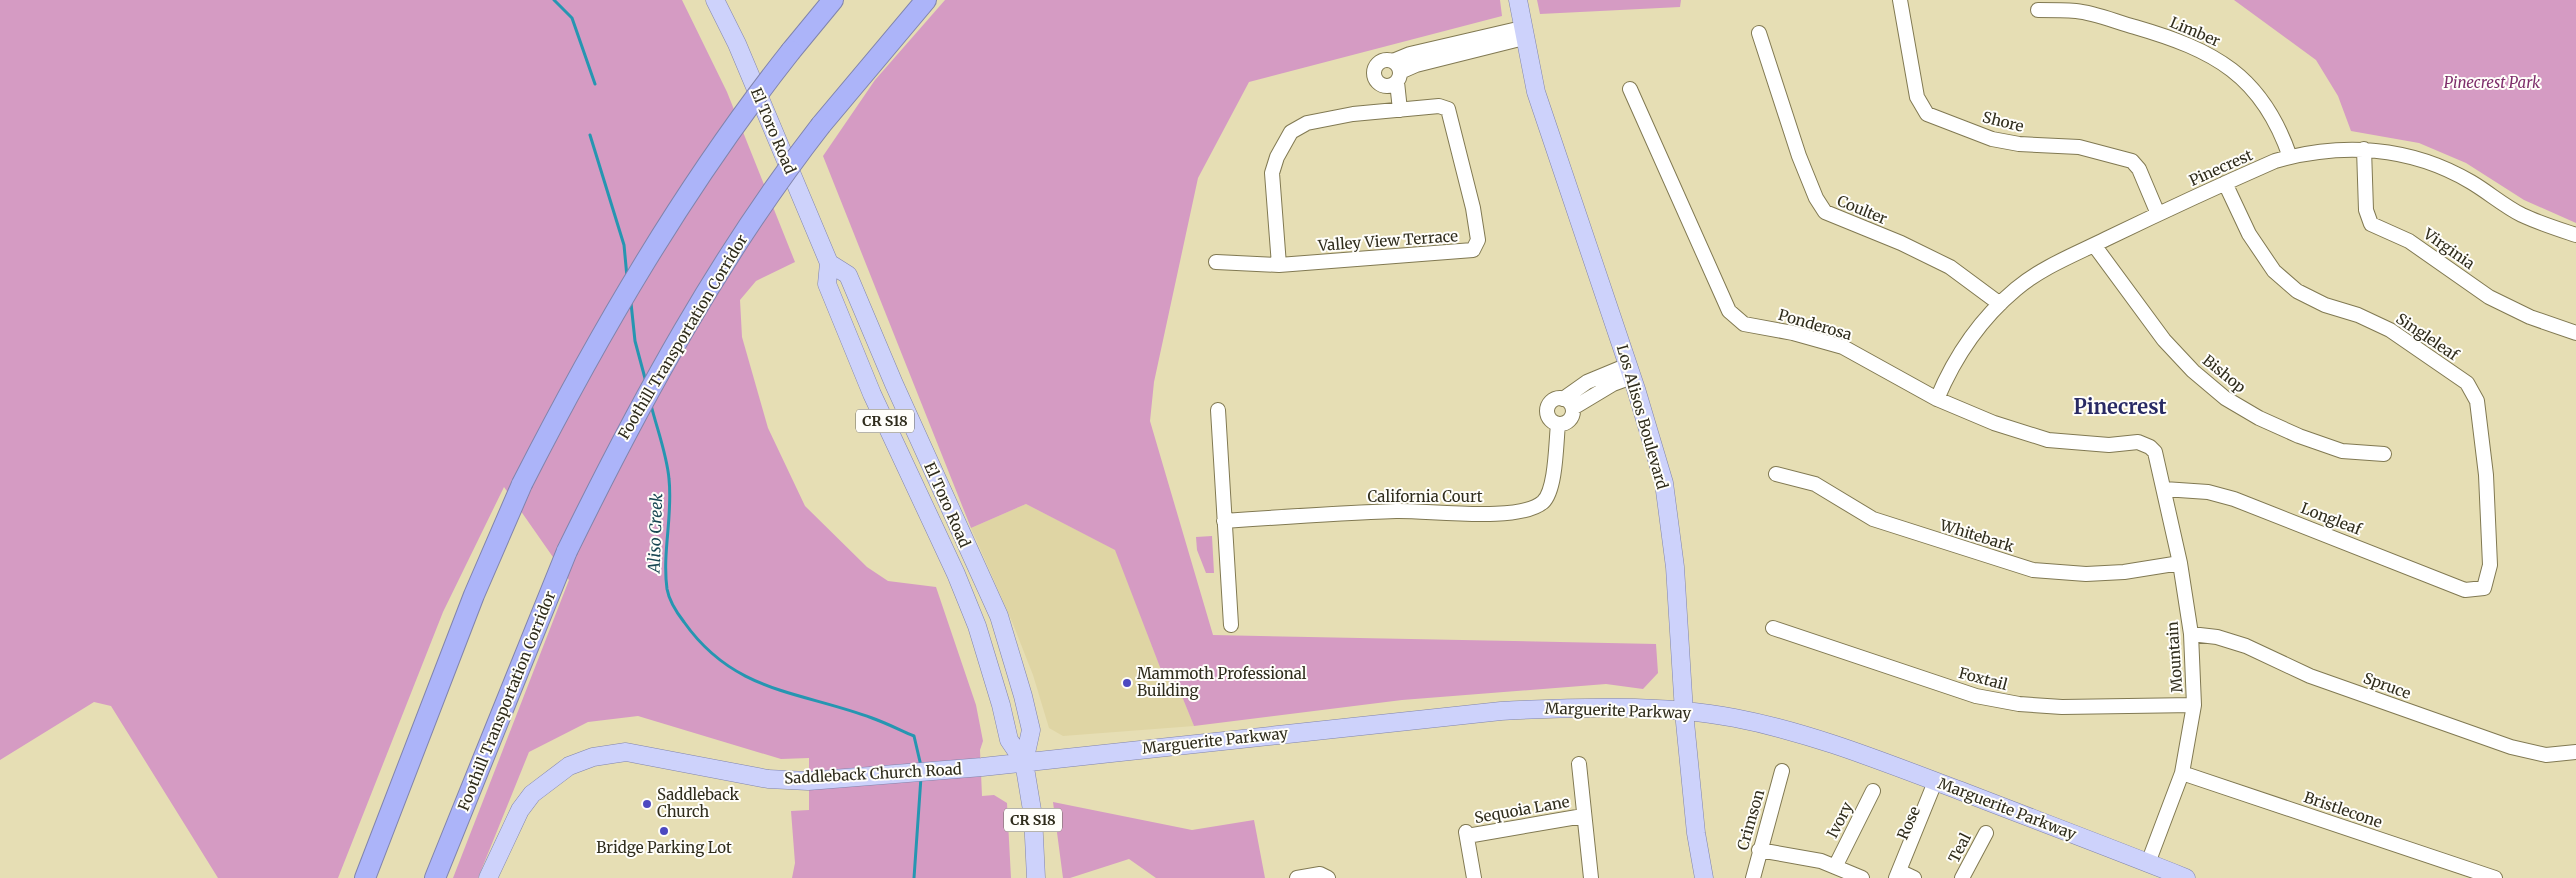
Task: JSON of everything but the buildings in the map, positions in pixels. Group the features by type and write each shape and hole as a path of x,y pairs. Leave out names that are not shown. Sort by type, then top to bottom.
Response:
{"highway":[{"path":"365,878 474,595 522,484 559,414 637,274 730,132 791,51 833,0"},
{"name":"Foothill Transportation Corridor","path":"435,878 567,550 619,444 670,354 774,188 821,125 926,0"}],"main road":[{"name":"El Toro Road","path":"715,0 737,44 829,263 827,284 872,394 956,574 977,626 1001,705 1009,740 1024,762 1032,816 1036,878"},
{"name":"Los Alisos Boulevard","path":"1518,0 1523,33 1547,130 1630,371 1664,483 1675,566 1684,712 1696,833 1704,878"},
{"name":"Marguerite Parkway","path":"1024,762 1501,711 1560,707 1684,712 1733,718 1782,728 1843,746 2186,878"},
{"name":"Saddleback Church Road","path":"488,878 520,810 532,794 569,766 592,757 626,752 768,779 808,781 1024,762"}],"street":[{"name":"Shore","path":"1900,0 1917,97 1927,114 1992,139 2019,144 2079,147 2132,161 2139,170 2158,214"},
{"name":"Limber","path":"2038,10 2078,11 2176,39 2227,65 2248,85 2271,114 2281,131 2290,157"},
{"path":"1380,84 1389,86 1397,72 1416,65 1523,33"},
{"name":"Coulter","path":"1759,33 1799,156 1816,198 1825,212 1901,243 1950,267 2000,304"},
{"path":"1382,111 1380,84 1375,78 1377,65 1384,60 1397,72 1400,110"},
{"name":"Ponderosa","path":"1630,89 1729,311 1744,324 1793,333 1843,347 1937,399 1994,423 2048,440 2109,445 2138,442 2150,447"},
{"name":"Valley View Terrace","path":"1216,262 1279,265 1465,252 1476,247 1478,240 1472,202 1450,112 1442,106 1353,114 1307,123 1291,132 1274,166 1272,184 1279,265"},
{"name":"Pinecrest","path":"1937,399 1966,343 2000,304 2040,272 2158,214 2226,183 2290,157 2364,149 2414,157 2439,166 2470,182 2521,214 2576,235"},
{"name":"Virginia","path":"2364,149 2366,210 2372,224 2409,241 2489,297 2530,317 2576,333"},
{"name":"Singleleaf","path":"2226,183 2248,234 2274,271 2297,291 2324,305 2358,316 2390,330 2467,383 2477,401 2486,475 2490,565 2484,588"},
{"name":"Bishop","path":"2094,245 2164,340 2193,371 2225,398 2259,418 2299,436 2342,451 2384,454"},
{"name":"California Court","path":"1568,403 1553,400 1548,408 1550,420 1558,424 1570,419 1568,403 1587,382 1630,371"},
{"path":"1218,410 1231,625"},
{"name":"California Court","path":"1224,521 1397,511 1484,514 1530,508 1543,502 1551,489 1558,424"},
{"name":"Mountain","path":"2148,863 2182,773 2194,704 2191,634 2180,562 2158,464 2150,447"},
{"name":"Whitebark","path":"1776,474 1815,484 1872,519 2033,570 2086,574 2124,572 2180,562"},
{"name":"Longleaf","path":"2164,489 2208,492 2234,499 2465,590 2484,588"},
{"name":"Foxtail","path":"1773,628 1976,696 2019,704 2062,707 2194,704"},
{"name":"Spruce","path":"2191,634 2217,637 2246,646 2310,676 2511,747 2546,755 2576,752"},
{"path":"1579,764 1591,878"},
{"name":"Crimson","path":"1753,878 1759,850 1782,771"},
{"name":"Bristlecone","path":"2182,773 2494,878"},
{"name":"Rose","path":"1897,874 1915,851 1940,783"},
{"name":"Ivory","path":"1836,865 1873,791"},
{"name":"Sequoia Lane","path":"1474,878 1466,834 1583,816"},
{"name":"Teal","path":"1962,878 1986,833"},
{"path":"1759,850 1836,865 1862,878"},
{"path":"1297,878 1320,874 1328,878"},
{"path":"1897,874 1914,878"}],"shaded area":[{"path":"1026,504 1116,550 1163,675 1181,694 1194,726 1063,736 1049,728 1033,675 971,528"}],"green space":[{"path":"0,0 682,0 727,92 795,262 756,281 740,300 742,337 768,428 805,506 867,567 888,581 936,587 976,705 983,741 980,750 982,796 994,795 1007,803 1011,878 792,878 795,863 791,811 809,810 809,758 781,759 638,716 588,722 529,752 478,878 453,878 569,580 504,487 443,612 338,878 218,878 111,706 94,702 0,760"},
{"path":"945,0 1500,0 1502,16 1249,82 1198,178 1154,382 1150,421 1213,635 1656,644 1658,673 1643,689 1606,684 1402,700 1194,726 1181,694 1163,675 1115,550 1026,504 971,528 823,156 875,80"},
{"path":"1537,0 1681,0 1680,7 1540,14"},
{"name":"Pinecrest Park","path":"2234,0 2576,0 2576,223 2524,200 2466,163 2419,143 2351,131 2338,96 2316,60"},
{"path":"1212,536 1214,573 1206,573 1197,550 1196,537"},
{"path":"1053,802 1192,830 1254,820 1265,878 1156,878 1129,859 1070,878 1063,878"}],"waterway":[{"name":"Aliso Creek","path":"554,0 572,18 595,84"},
{"name":"Aliso Creek","path":"590,135 624,245 627,277"},
{"name":"Aliso Creek","path":"631,303 635,341 646,382"},
{"name":"Aliso Creek","path":"651,405 664,451 669,479 670,507 666,561 667,589 671,602 681,618 703,645 724,663 746,676 769,686 872,718 914,736 921,766"},
{"name":"Aliso Creek","path":"914,878 921,777"}],"place":[{"name":"Mammoth Professional Building","path":"1127,683"},
{"name":"Saddleback Church","path":"647,804"},
{"name":"Bridge Parking Lot","path":"664,831"}],"district":[{"name":"Pinecrest","path":"2120,407"}]}
